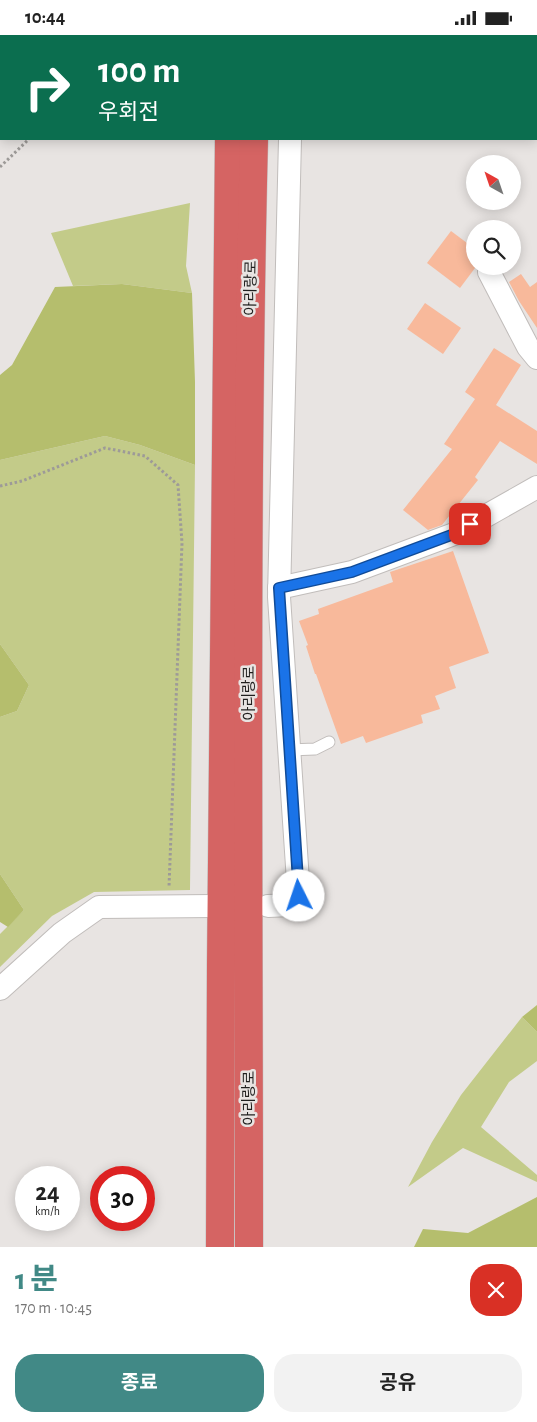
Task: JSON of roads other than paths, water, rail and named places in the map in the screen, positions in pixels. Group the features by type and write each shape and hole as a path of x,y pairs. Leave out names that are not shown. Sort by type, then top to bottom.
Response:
{"highway":[{"name":"아리랑로","path":"220,1247 220,966 229,140"},
{"name":"아리랑로","path":"249,1247 248,715 250,273 254,140"}],"street":[{"path":"268,906 291,905 299,896 279,588 290,140"},
{"path":"491,275 528,347 537,358"},
{"path":"279,588 352,572 454,534 537,487"},
{"path":"0,989 62,933 99,907 214,906"}],"lane":[{"path":"289,750 315,749 329,742"}]}
